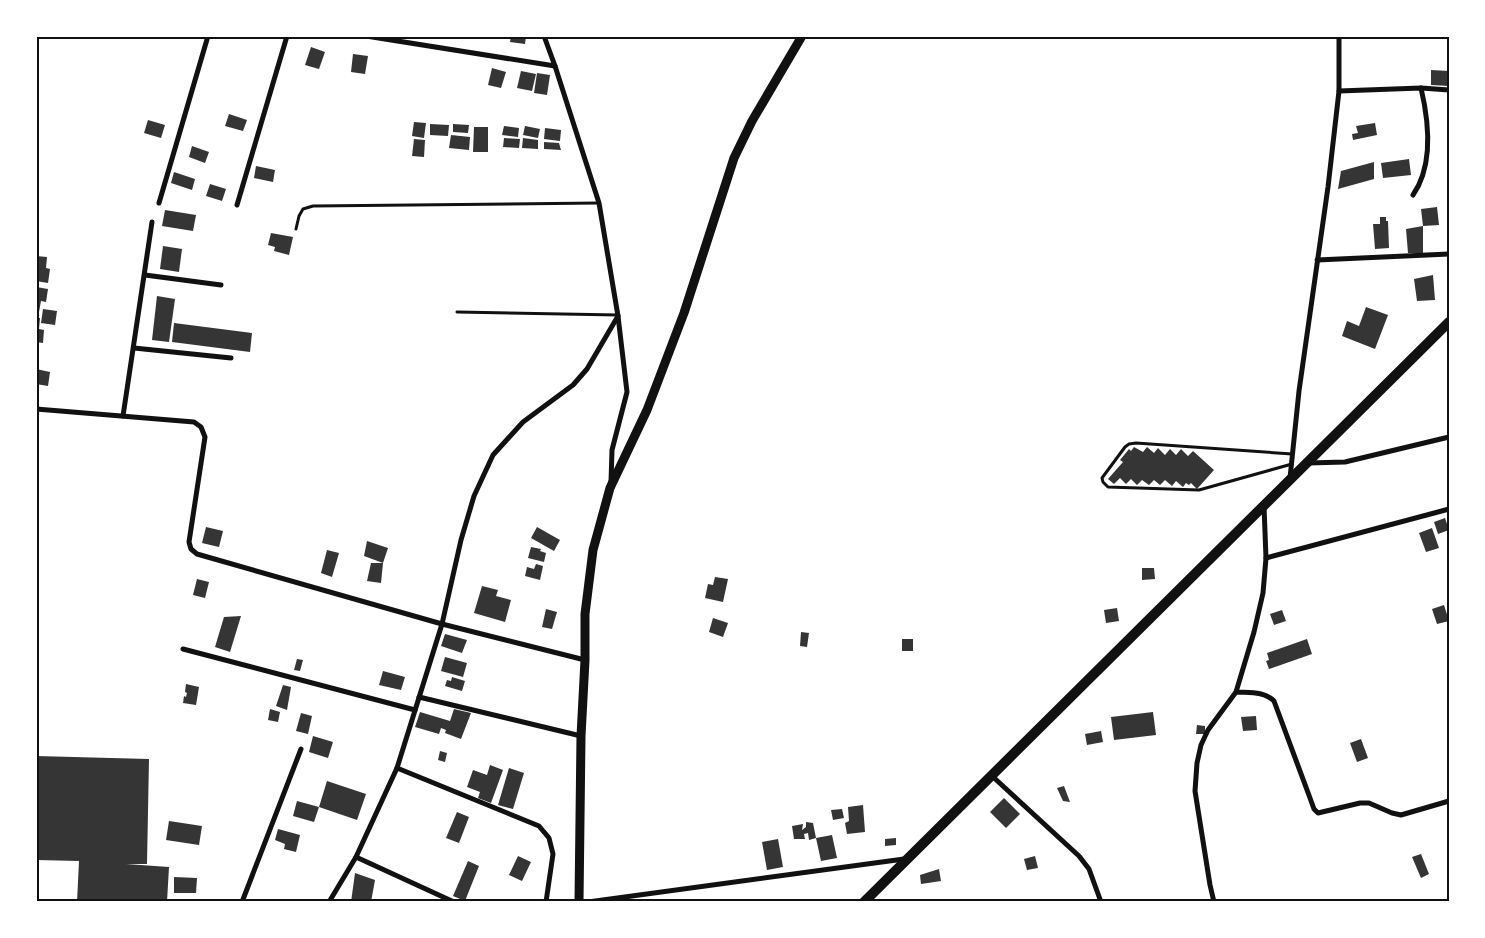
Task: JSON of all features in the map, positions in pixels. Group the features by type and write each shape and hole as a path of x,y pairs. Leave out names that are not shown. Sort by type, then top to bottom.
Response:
{"highway":[{"path":"864,902 1449,322"}],"main road":[{"path":"579,902 581,736 586,660 586,614 592,550 610,488 647,410 684,313 734,158 752,121 802,36"}],"street":[{"path":"159,203 208,36"},
{"path":"237,205 287,36"},
{"path":"366,36 556,66"},
{"path":"544,36 556,66 599,203 618,316 627,392 612,450 610,488"},
{"path":"1290,479 1299,391 1339,91 1339,36"},
{"path":"1339,91 1421,88 1449,90"},
{"path":"1412,195 1420,184 1425,164 1426,111 1421,88"},
{"path":"123,416 152,222"},
{"path":"1317,260 1449,254"},
{"path":"145,275 221,285"},
{"path":"328,902 356,856 397,768 442,624 461,540 474,496 493,455 523,422 573,385 586,369 618,316"},
{"path":"134,348 231,358"},
{"path":"36,409 194,422 202,428 205,437 189,542 191,549 197,554 442,624 586,660"},
{"path":"1308,462 1344,462 1449,437"},
{"path":"1214,902 1195,791 1197,763 1201,745 1208,730 1236,692 1254,632 1263,593 1266,558 1264,505"},
{"path":"1266,558 1449,509"},
{"path":"183,649 415,710"},
{"path":"1236,692 1263,694 1269,696 1274,701 1314,809 1318,813 1360,803 1369,803 1401,815 1449,801"},
{"path":"419,697 581,736"},
{"path":"242,901 301,748"},
{"path":"397,768 539,826 549,838 553,854 546,902"},
{"path":"992,776 1080,856 1089,869 1101,902"},
{"path":"356,856 454,902"},
{"path":"588,902 909,858"},
{"path":"236,902 257,902"}],"lane":[{"path":"296,229 299,216 304,209 313,206 599,203"},
{"path":"456,312 618,316"},
{"path":"1292,464 1199,490 1108,487 1102,478 1125,447 1136,443 1293,454"}],"building":[{"path":"511,36 526,36 525,44 510,42"},
{"path":"311,47 325,52 319,69 305,65"},
{"path":"353,54 368,56 365,74 351,72"},
{"path":"492,68 506,72 501,88 488,85"},
{"path":"1431,70 1449,71 1449,86 1431,85"},
{"path":"521,71 536,74 532,91 517,88"},
{"path":"537,73 550,75 547,95 534,93"},
{"path":"229,114 247,120 243,131 225,126"},
{"path":"148,120 165,125 161,138 144,133"},
{"path":"414,122 426,123 424,138 412,136"},
{"path":"1375,123 1377,135 1353,140 1352,134 1358,133 1356,126"},
{"path":"430,124 449,125 448,136 430,135"},
{"path":"453,124 469,125 468,133 453,132"},
{"path":"504,126 519,128 518,137 502,135"},
{"path":"525,126 540,129 538,138 523,135"},
{"path":"474,127 488,127 488,152 473,152"},
{"path":"545,128 561,130 560,141 544,139"},
{"path":"451,135 470,137 469,150 449,148"},
{"path":"504,138 520,139 519,148 503,147"},
{"path":"523,138 538,140 538,149 522,148"},
{"path":"414,139 425,140 424,157 412,156"},
{"path":"544,142 559,143 561,150 544,149"},
{"path":"192,146 209,152 205,163 189,157"},
{"path":"1409,159 1411,175 1383,178 1381,163"},
{"path":"1374,162 1374,179 1338,189 1341,171"},
{"path":"256,166 275,170 273,182 254,178"},
{"path":"174,172 195,179 192,190 171,183"},
{"path":"210,184 226,189 222,201 206,196"},
{"path":"1437,207 1439,225 1423,226 1421,209"},
{"path":"165,210 196,215 193,231 162,226"},
{"path":"1380,217 1386,217 1386,221 1388,221 1389,248 1375,249 1373,224 1380,224"},
{"path":"1423,226 1423,253 1408,253 1406,229"},
{"path":"271,233 293,237 289,255 274,251 275,247 268,245"},
{"path":"163,246 182,249 179,272 160,269"},
{"path":"36,256 47,257 46,268 50,269 48,283 36,281"},
{"path":"1433,275 1435,300 1417,301 1414,279"},
{"path":"36,287 48,289 46,302 41,301 39,312 36,311"},
{"path":"157,296 175,299 169,342 152,340"},
{"path":"1366,307 1388,315 1375,349 1342,336 1347,321 1359,326"},
{"path":"43,309 57,311 55,325 41,323"},
{"path":"36,318 40,318 39,329 44,330 43,343 36,342"},
{"path":"174,323 252,333 250,352 172,342"},
{"path":"36,369 50,372 48,386 36,384"},
{"path":"1134,447 1143,452 1147,447 1154,453 1158,448 1165,455 1170,449 1176,455 1181,449 1188,456 1193,451 1214,470 1197,489 1191,483 1189,485 1186,483 1183,487 1176,481 1172,486 1165,480 1160,485 1154,480 1149,485 1142,480 1137,485 1131,479 1126,484 1120,478 1114,484 1108,479 1123,462 1120,460 1129,449 1131,451"},
{"path":"1445,518 1449,530 1438,534 1434,522"},
{"path":"206,527 223,531 219,547 202,543"},
{"path":"537,527 560,540 554,551 531,538"},
{"path":"1432,528 1439,548 1426,552 1419,533"},
{"path":"367,541 388,548 383,563 364,556"},
{"path":"531,547 541,549 540,551 546,553 544,562 528,558"},
{"path":"327,550 339,553 332,577 321,573"},
{"path":"371,563 383,563 381,583 367,581"},
{"path":"536,564 543,566 540,580 525,576 527,567 534,569"},
{"path":"1142,568 1154,568 1155,579 1142,580"},
{"path":"715,577 728,579 723,602 705,598 708,584 713,585"},
{"path":"197,579 209,582 205,598 193,595"},
{"path":"482,586 498,590 496,596 511,600 505,622 474,613"},
{"path":"1444,605 1449,621 1437,624 1432,609"},
{"path":"1117,608 1119,621 1106,623 1104,610"},
{"path":"546,609 557,612 552,629 542,627"},
{"path":"1282,610 1286,621 1274,625 1270,614"},
{"path":"241,616 230,652 215,647 224,617"},
{"path":"713,618 728,623 723,637 709,632"},
{"path":"801,632 809,633 807,647 800,646"},
{"path":"445,634 467,640 462,653 441,646"},
{"path":"902,639 913,639 913,651 902,651"},
{"path":"1307,639 1312,654 1269,669 1266,661 1269,660 1267,653"},
{"path":"445,657 467,663 463,677 441,671"},
{"path":"297,659 303,660 300,671 294,670"},
{"path":"383,671 405,677 401,690 379,685"},
{"path":"452,677 465,681 462,691 445,686 447,680 451,681"},
{"path":"186,684 199,687 196,705 183,703 184,696 186,697 187,693 185,692"},
{"path":"283,685 291,687 287,710 276,706"},
{"path":"270,709 280,712 278,722 268,720"},
{"path":"454,709 471,713 461,739 445,733 446,730 441,728 439,734 415,727 420,712 450,721"},
{"path":"1153,712 1156,735 1114,740 1111,717"},
{"path":"301,713 312,716 308,734 296,731"},
{"path":"1256,716 1257,730 1243,731 1241,717"},
{"path":"1197,725 1205,726 1205,734 1196,734"},
{"path":"1101,731 1103,742 1087,745 1085,734"},
{"path":"313,736 333,742 328,758 309,752"},
{"path":"1361,739 1368,758 1357,762 1350,743"},
{"path":"440,751 447,753 445,762 438,760"},
{"path":"36,756 149,759 147,864 126,864 169,867 167,902 77,902 79,861 36,860"},
{"path":"490,765 503,770 491,803 478,798 480,792 467,787 473,770 487,775"},
{"path":"509,768 524,773 513,809 498,805"},
{"path":"327,781 366,794 357,820 319,807"},
{"path":"1064,786 1070,802 1063,801 1057,788"},
{"path":"1004,798 1020,814 1006,828 990,812"},
{"path":"297,801 319,807 314,822 293,816"},
{"path":"863,805 865,832 847,834 845,823 849,821 848,807"},
{"path":"842,809 844,818 833,820 831,810"},
{"path":"457,812 469,817 459,843 446,838"},
{"path":"169,821 202,826 199,845 166,840"},
{"path":"806,822 813,823 816,838 809,840 808,833 804,834 805,839 794,839 792,826 803,824 802,830 806,827"},
{"path":"278,829 300,835 296,852 284,849 285,844 275,840"},
{"path":"832,835 837,858 821,861 816,838"},
{"path":"896,838 896,845 885,846 885,839"},
{"path":"778,839 783,867 767,870 762,842"},
{"path":"1421,854 1429,874 1421,878 1412,857"},
{"path":"518,856 531,862 522,881 509,875"},
{"path":"1035,856 1038,868 1027,870 1024,859"},
{"path":"468,861 479,866 465,901 453,896"},
{"path":"939,869 941,881 921,884 920,875"},
{"path":"355,873 375,880 371,902 351,902"},
{"path":"174,877 197,878 196,893 174,893"}]}
